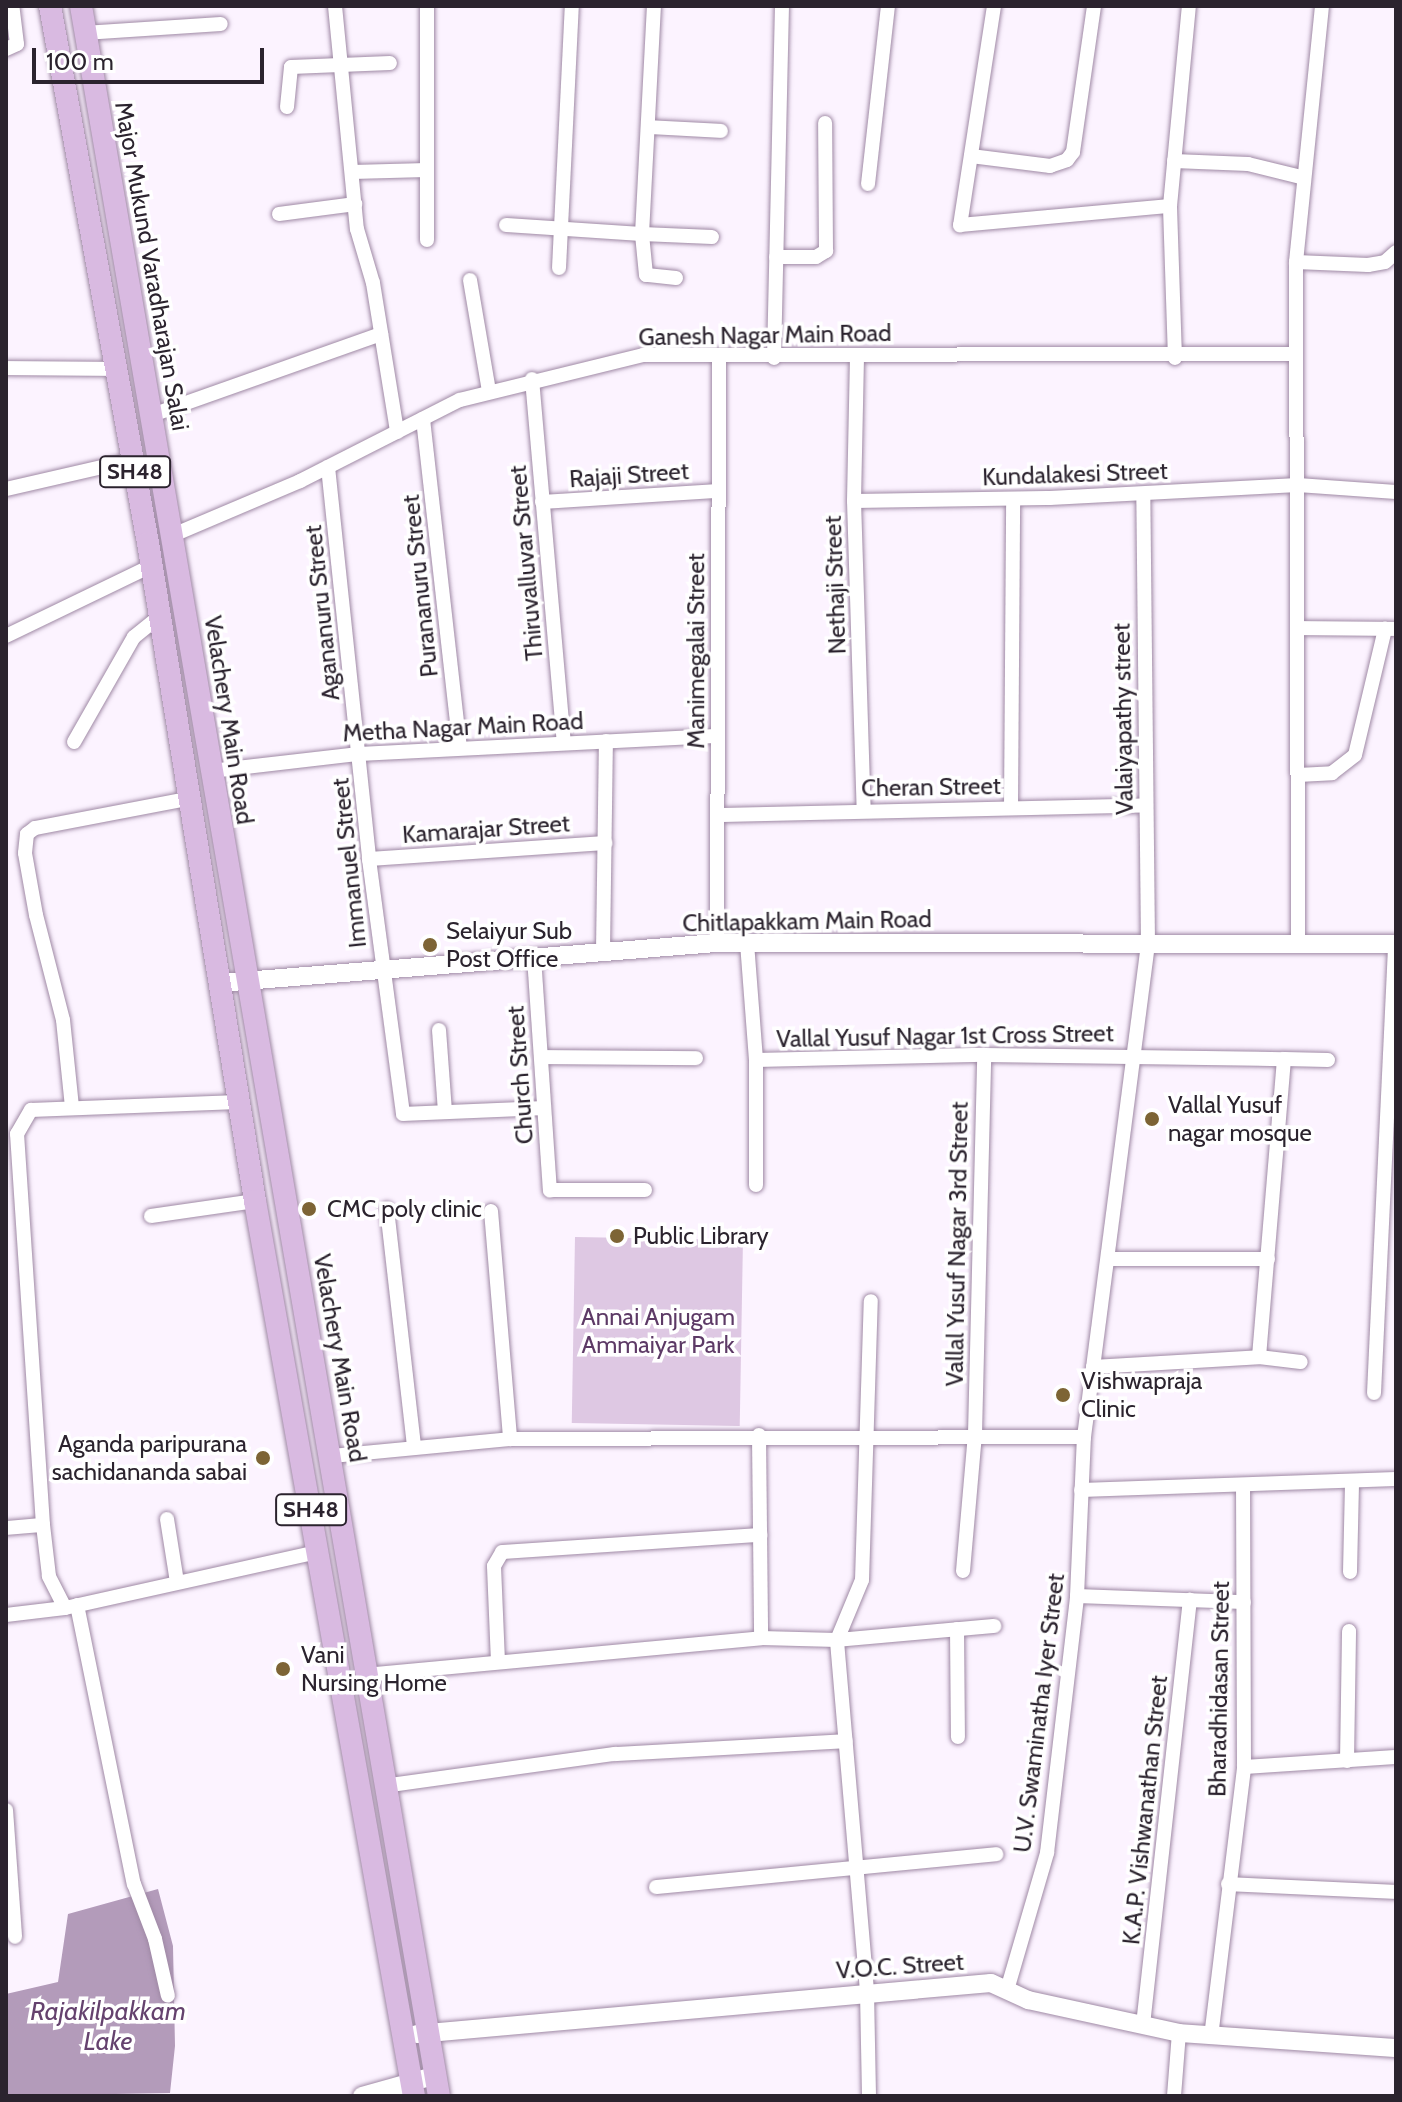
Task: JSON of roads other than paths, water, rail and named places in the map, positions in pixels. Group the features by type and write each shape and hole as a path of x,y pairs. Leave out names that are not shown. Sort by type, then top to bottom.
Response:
{"main road":[{"name":"SH48","path":"50,6 133,460 238,1102 411,2088"},
{"name":"Major Mukund Varadharajan Salai","path":"81,6 173,535"},
{"name":"Velachery Main Road","path":"173,535 244,979 331,1456 383,1786 436,2086"}],"street":[{"path":"6,49 17,44 12,6"},
{"path":"335,6 355,204 397,432"},
{"path":"427,6 427,240"},
{"path":"559,268 572,6"},
{"path":"654,6 642,234 646,275 676,278"},
{"path":"774,358 782,6"},
{"path":"868,184 888,6"},
{"path":"994,6 960,225 1170,206"},
{"path":"971,156 1050,166 1067,160 1073,152 1094,6"},
{"path":"1175,358 1170,206 1189,6"},
{"path":"1298,941 1296,262 1301,177 1322,6"},
{"path":"84,33 221,24"},
{"path":"287,107 289,69 390,63"},
{"path":"776,257 816,257 826,251 825,123"},
{"path":"648,127 721,131"},
{"path":"1174,161 1248,164 1301,177"},
{"path":"352,172 427,170"},
{"path":"279,214 355,204"},
{"path":"506,225 712,237"},
{"path":"1296,262 1368,265 1385,262 1396,252"},
{"path":"470,280 489,391"},
{"path":"152,415 381,334"},
{"name":"Ganesh Nagar Main Road","path":"173,535 489,391 643,355 719,358 1175,358 1263,350 1296,354"},
{"name":"Nethaji Street","path":"857,357 854,501 864,811"},
{"name":"Manimegalai Street","path":"717,943 719,358"},
{"path":"6,368 117,369"},
{"name":"Thiruvalluvar Street","path":"532,379 564,743"},
{"name":"Purananuru Street","path":"423,419 460,748"},
{"path":"6,489 133,460"},
{"name":"Agananuru Street","path":"328,467 359,754"},
{"name":"Kundalakesi Street","path":"854,501 1013,499 1298,485 1396,492"},
{"name":"Rajaji Street","path":"542,502 719,491"},
{"name":"Valaiyapathy street","path":"1108,1259 1148,943 1143,494"},
{"path":"1011,807 1013,499"},
{"path":"6,636 151,566"},
{"path":"74,742 134,637 159,617"},
{"path":"1298,628 1390,629 1355,755 1332,773 1298,775"},
{"name":"Metha Nagar Main Road","path":"211,771 359,754 718,736"},
{"path":"603,951 606,741"},
{"name":"Immanuel Street","path":"359,754 369,859 403,1114 445,1112"},
{"path":"72,1107 63,1020 36,915 25,853 27,834 35,828 187,799"},
{"name":"Cheran Street","path":"718,815 1146,805"},
{"name":"Kamarajar Street","path":"369,859 605,843"},
{"name":"Chitlapakkam Main Road","path":"219,983 717,943 1298,941 1396,944"},
{"path":"747,943 756,1060 756,1185"},
{"path":"1374,1393 1390,1199 1396,944"},
{"name":"Church Street","path":"534,957 550,1190 645,1190"},
{"path":"439,1030 445,1112 544,1108"},
{"name":"Vallal Yusuf Nagar 1st Cross Street","path":"756,1060 984,1055 1328,1060"},
{"name":"Vallal Yusuf Nagar 3rd Street","path":"963,1571 975,1434 984,1055"},
{"path":"541,1057 696,1058"},
{"path":"1259,1357 1284,1059"},
{"path":"168,1996 132,1874 71,1606 49,1576 11,1134 31,1110 238,1102"},
{"path":"151,1216 255,1201"},
{"path":"387,1209 414,1447"},
{"path":"491,1211 510,1439"},
{"path":"1108,1259 1268,1259"},
{"name":"U.V. Swaminatha Iyer Street","path":"1007,1990 1047,1853 1077,1596 1084,1437 1108,1259"},
{"path":"869,2096 867,1991 837,1640 862,1580 871,1301"},
{"path":"1093,1367 1259,1357 1301,1362"},
{"path":"331,1456 510,1439 975,1434 1084,1437"},
{"path":"759,1435 761,1638"},
{"path":"1081,1490 1396,1479"},
{"path":"1350,1572 1352,1481"},
{"name":"Bharadhidasan Street","path":"1211,2037 1244,1767 1243,1485"},
{"path":"167,1519 177,1582"},
{"path":"6,1528 43,1525"},
{"path":"498,1662 494,1566 502,1552 760,1535"},
{"path":"6,1615 71,1606 318,1552"},
{"path":"1077,1596 1244,1602"},
{"name":"K.A.P. Vishwanathan Street","path":"1143,2025 1190,1600"},
{"path":"365,1675 761,1638 837,1640 994,1626"},
{"path":"957,1629 958,1737"},
{"path":"1347,1761 1349,1631"},
{"path":"383,1786 615,1754 846,1741"},
{"path":"1244,1767 1396,1757"},
{"path":"6,1810 15,1937"},
{"path":"656,1887 996,1854"},
{"path":"1228,1884 1396,1892"},
{"name":"V.O.C. Street","path":"401,2037 426,2032 867,1991 991,1983 1007,1990 1179,2033 1396,2048"},
{"path":"1174,2096 1179,2033"},
{"path":"362,2096 436,2086"}],"water":[{"name":"Rajakilpakkam Lake","path":"158,1889 173,1946 175,2046 170,2093 6,2096 6,1994 58,1982 68,1914"}],"place":[{"name":"Selaiyur Sub Post Office","path":"430,945"},
{"name":"Vallal Yusuf nagar mosque","path":"1152,1119"},
{"name":"CMC poly clinic","path":"309,1209"},
{"name":"Public Library","path":"617,1236"},
{"name":"Vishwapraja Clinic","path":"1063,1395"},
{"name":"Aganda paripurana sachidananda sabai","path":"263,1458"},
{"name":"Vani Nursing Home","path":"283,1669"}],"park label":[{"name":"Annai Anjugam Ammaiyar Park","path":"658,1331"}]}
